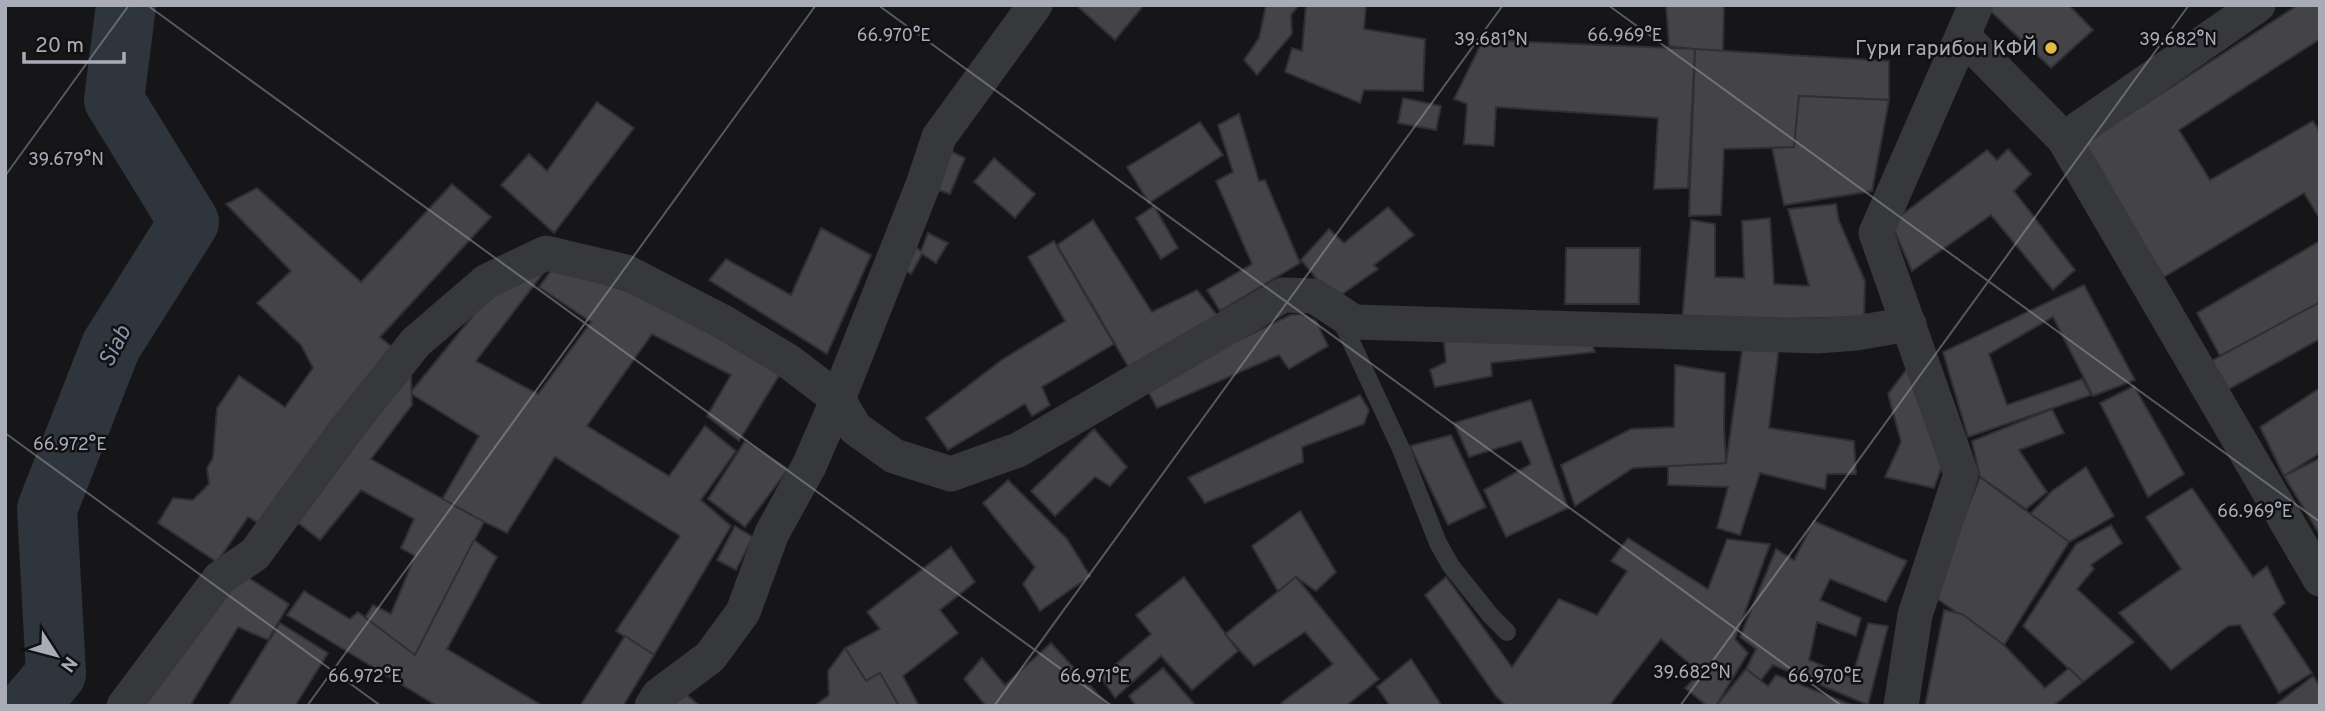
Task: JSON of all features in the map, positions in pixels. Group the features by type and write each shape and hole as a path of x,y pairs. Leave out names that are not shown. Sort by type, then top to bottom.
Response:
{"street":[{"path":"652,706 659,695 710,657 743,612 772,533 809,466 838,399 923,185 939,137 1035,5"},
{"path":"2064,139 2258,5"},
{"path":"1900,706 1915,615 1961,474 1876,233 1969,20 2064,139 2320,579"},
{"path":"124,706 220,578 255,554 343,433 416,342 487,281 545,253 626,272 723,322 788,361 838,399 855,428 894,456 951,474 1018,450 1283,295 1314,296 1354,322 1817,336 1909,324"}],"lane":[{"path":"1337,311 1401,449 1438,542 1451,566 1491,617 1507,632"}],"building":[{"path":"1076,5 1144,5 1115,40"},
{"path":"1266,5 1299,5 1291,15 1292,34 1257,75 1244,60 1259,38"},
{"path":"1306,5 1366,5 1364,29 1425,39 1423,91 1364,90 1360,103 1285,72 1292,48 1302,51"},
{"path":"1666,5 1724,5 1723,53 1669,46"},
{"path":"1984,5 2069,5 2093,30 2051,68"},
{"path":"2298,5 2320,5 2320,39 2179,130 2210,180 2313,121 2320,132 2320,219 2304,193 2164,277 2083,144"},
{"path":"1483,40 1695,49 1688,188 1654,189 1658,118 1496,107 1494,146 1464,144 1467,104 1454,99"},
{"path":"1695,49 1889,61 1889,100 1799,96 1794,147 1724,149 1721,215 1689,216"},
{"path":"1799,96 1889,100 1872,191 1784,205 1772,148 1794,147"},
{"path":"1403,98 1441,106 1436,130 1398,123"},
{"path":"597,102 634,128 554,233 501,185 529,154 547,171"},
{"path":"1239,114 1259,181 1265,180 1300,263 1220,311 1207,290 1252,264 1216,181 1233,172 1218,125"},
{"path":"1200,122 1223,155 1149,203 1127,167"},
{"path":"2008,149 2031,174 2014,191 2075,270 2053,290 1991,215 1912,271 1891,223 1987,150 1997,160"},
{"path":"948,150 965,158 950,194 935,189"},
{"path":"994,158 1035,194 1015,218 974,182"},
{"path":"452,184 491,217 380,337 393,348 267,528 248,517 217,562 158,523 173,498 193,500 209,484 207,468 213,458 217,408 239,376 285,407 313,368 301,345 257,303 291,271 226,204 257,188 361,282"},
{"path":"1836,204 1839,221 1865,281 1864,317 1682,321 1691,220 1715,224 1715,277 1744,278 1742,221 1770,218 1774,284 1809,286 1788,209"},
{"path":"1154,206 1178,248 1161,259 1136,218"},
{"path":"1388,207 1414,235 1374,265 1378,269 1334,300 1301,260 1329,229 1344,243"},
{"path":"1093,220 1152,312 1197,290 1220,319 1129,368 1057,245"},
{"path":"821,228 871,255 827,354 709,280 726,259 791,295"},
{"path":"928,233 948,243 936,263 922,254 911,274 898,266 909,242 921,251"},
{"path":"1054,241 1114,344 1042,387 1050,405 1032,416 1025,404 948,450 926,418 1003,359 1065,321 1028,257"},
{"path":"2320,241 2320,303 2220,356 2197,313"},
{"path":"1566,248 1640,248 1639,304 1565,304"},
{"path":"553,268 650,298 780,374 739,441 707,416 731,375 652,334 587,426 669,476 705,426 736,451 701,500 731,526 654,655 616,631 680,536 555,457 507,533 441,501 479,436 410,393 493,291 545,271 476,361 538,394 591,322 539,287"},
{"path":"2084,285 2135,380 2093,396 2053,317 1989,354 2007,405 2082,379 2091,395 1968,437 1943,352"},
{"path":"2320,302 2320,339 2229,389 2211,361"},
{"path":"1301,314 1316,321 1328,346 1289,369 1279,355 1157,408 1145,386 1290,315"},
{"path":"1443,333 1590,339 1595,352 1491,363 1492,376 1435,387 1430,370 1446,362"},
{"path":"1744,337 1779,347 1769,428 1854,441 1856,474 1827,474 1825,489 1760,473 1740,535 1717,528 1728,487 1668,485 1668,466 1726,463"},
{"path":"1675,365 1725,373 1726,463 1633,468 1575,506 1561,465 1631,429 1674,427"},
{"path":"1910,365 1947,453 1934,488 1885,477 1901,442 1888,394"},
{"path":"411,375 412,405 371,459 484,522 415,655 364,619 373,605 391,614 415,556 401,548 414,519 361,490 320,540 298,523 397,388"},
{"path":"2134,386 2184,474 2148,497 2100,403"},
{"path":"2320,388 2320,453 2284,476 2260,427"},
{"path":"1360,395 1369,410 1364,424 1302,447 1303,462 1205,503 1188,478"},
{"path":"1531,400 1568,508 1506,537 1484,490 1531,464 1521,441 1469,457 1454,423"},
{"path":"2052,409 2064,433 2019,450 2047,492 2026,509 1980,477 1972,441"},
{"path":"1094,429 1127,467 1110,486 1095,477 1055,516 1031,491"},
{"path":"1451,435 1486,507 1448,525 1410,446"},
{"path":"745,441 788,469 745,527 708,499"},
{"path":"2320,458 2320,535 2284,476"},
{"path":"2086,467 2114,516 2069,542 2030,514 2052,491"},
{"path":"1980,477 2069,542 2004,645 1933,596"},
{"path":"1008,480 1067,539 1090,576 1040,611 1023,584 1035,567 983,503"},
{"path":"2192,488 2253,577 2267,566 2285,603 2273,614 2312,673 2279,693 2240,625 2228,626 2171,670 2119,613 2181,569 2146,517"},
{"path":"1300,511 1336,572 1316,591 1296,577 1280,595 1252,546"},
{"path":"1814,521 1907,561 1886,602 1830,579 1820,600 1861,618 1856,636 1817,622 1809,660 1852,678 1868,623 1888,626 1868,705 1773,665 1761,680 1746,669 1756,649 1740,637 1776,549 1794,560"},
{"path":"2111,525 2122,543 2091,565 2094,569 2077,589 2134,642 2083,682 2023,626 2076,544"},
{"path":"735,526 753,537 736,570 717,560"},
{"path":"1628,538 1708,589 1727,539 1770,544 1735,639 1748,653 1716,706 1707,706 1685,688 1700,673 1661,639 1609,706 1506,706 1496,696 1425,595 1446,577 1512,667 1559,599 1597,615 1627,571 1611,561"},
{"path":"474,540 497,557 447,649 543,706 437,706 287,615 304,591 350,619 358,612 415,655"},
{"path":"951,547 975,582 940,610 958,633 903,676 919,706 899,706 880,673 866,681 845,648 880,629 867,612"},
{"path":"235,569 289,604 268,640 238,627 190,706 140,706"},
{"path":"1184,577 1238,651 1192,690 1161,656 1115,698 1101,677 1151,634 1136,615"},
{"path":"1296,577 1379,679 1346,706 1284,706 1281,703 1333,664 1305,632 1254,666 1225,634"},
{"path":"1944,610 1962,614 2004,645 2045,688 2069,668 2083,682 2053,706 1925,706"},
{"path":"280,623 328,653 295,706 228,706"},
{"path":"625,636 654,655 623,706 580,706"},
{"path":"1051,643 1109,706 986,706 964,679 982,658 1005,685"},
{"path":"845,648 866,681 880,673 899,706 814,706 829,695 828,671"},
{"path":"1411,659 1442,706 1390,706 1377,687"},
{"path":"1163,668 1196,706 1136,706 1129,696"},
{"path":"1746,669 1768,686 1776,675 1854,706 1716,706"},
{"path":"2313,676 2320,686 2320,706 2274,706"},
{"path":"681,690 700,706 670,706"}],"waterway":[{"name":"Siab","path":"29,706 56,674 47,509 111,346 189,222 114,100 126,5"}],"place":[{"name":"Гури гарибон КФЙ","path":"2051,48"}]}
